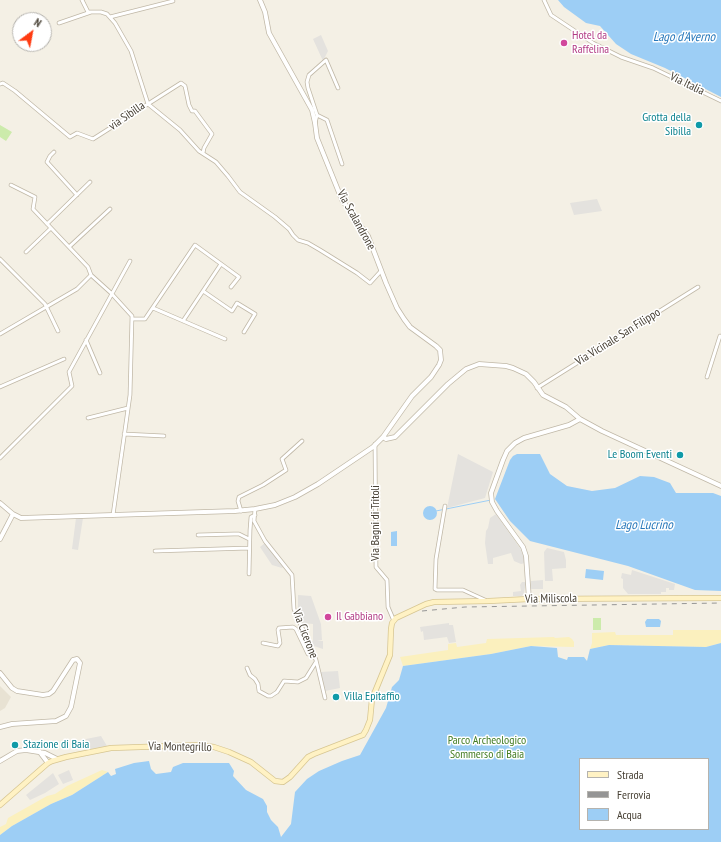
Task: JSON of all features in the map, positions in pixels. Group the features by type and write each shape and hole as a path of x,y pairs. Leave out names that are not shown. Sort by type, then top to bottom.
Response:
{"main road":[{"name":"Via Miliscola","path":"394,621 406,612 434,602 529,599 721,598"},
{"name":"Via Montegrillo","path":"0,805 48,763 57,759 111,748 144,746 214,747 251,762 275,781 283,782 290,777 308,757 363,735 370,720 372,699 390,655 391,629 394,621"}],"street":[{"path":"82,0 88,12 91,12"},
{"name":"Via Scalandrone","path":"260,0 265,12 269,33 312,110 317,138 342,200 368,236 397,308 410,327 440,350 442,360 431,377 412,396 383,437"},
{"name":"Via Italia","path":"544,0 551,15 593,43 621,57 653,68 721,101"},
{"path":"59,23 91,12 101,12 110,17 173,1"},
{"name":"via Sibilla","path":"0,84 3,83 14,91 70,137 77,133 93,139 148,104 131,51 110,17"},
{"path":"315,123 317,115 308,88 307,82 309,75 326,60 338,88"},
{"path":"203,153 204,148 212,134 195,112 192,111 189,105 185,86 181,83 148,104 180,130 193,145 203,153 216,162 240,192 275,217 289,229 292,235 298,240 308,243 320,250 370,283 381,271"},
{"path":"317,115 327,120 342,164"},
{"path":"54,152 47,162 77,195"},
{"path":"46,224 90,182"},
{"path":"11,186 35,198 33,209 88,267 91,275 111,293 132,316 130,395 113,515"},
{"path":"69,248 110,208"},
{"path":"26,252 51,228"},
{"path":"132,318 145,318 195,245 239,277 231,287"},
{"path":"0,259 45,304 58,331"},
{"path":"0,458 72,386 68,372 130,261"},
{"path":"183,321 221,264"},
{"path":"0,334 78,288 91,275"},
{"name":"Via Vicinale San Filippo","path":"538,388 698,287"},
{"path":"203,291 232,311 237,303 255,314 244,332"},
{"path":"153,308 225,339"},
{"path":"707,377 721,336"},
{"path":"86,340 100,373"},
{"path":"0,388 64,359"},
{"path":"0,503 13,514 21,518 241,511 275,504 318,484 383,437 386,439 395,437 448,384 466,369 472,365 487,364 513,368 526,374 543,395 566,407 580,419 721,486"},
{"path":"88,418 128,408"},
{"path":"529,599 526,556 523,547 497,511 490,496 507,451 515,443 524,438 569,425 580,419"},
{"path":"124,434 164,436"},
{"path":"241,511 238,501 239,497 263,485 286,470 282,459 302,441"},
{"name":"Via Bagni di Tritoli","path":"375,444 376,567 387,580 388,603 391,616 394,621"},
{"path":"445,508 436,559 435,589 464,590 489,601"},
{"name":"Via Cicerone","path":"255,509 254,521 265,541 292,575 294,609 313,653 325,698"},
{"path":"0,540 13,514"},
{"path":"248,574 251,517 254,515"},
{"path":"198,535 239,534 249,539"},
{"path":"155,551 249,548"},
{"path":"471,602 473,595"},
{"path":"263,643 278,646 280,643 279,628 293,627 296,629 308,654 313,653"},
{"path":"0,672 12,688 17,691 43,695 49,694 53,691 73,660 77,659 80,663 71,708 66,716 56,721 12,724 0,727"},
{"path":"247,668 250,675 257,680 259,691 271,696 277,692 284,681 298,682 306,678 316,662"},
{"path":"0,760 17,751 26,750 39,751 51,755 57,759"},
{"path":"39,751 48,763"}],"shaded area":[{"path":"321,35 328,51 323,61 313,39"},
{"path":"597,199 602,211 574,215 570,203"},
{"path":"458,454 493,472 485,498 447,508"},
{"path":"496,514 520,548 525,563 521,564 514,561 511,553 493,558 493,564 488,564 485,543 486,531 490,518"},
{"path":"76,518 83,518 78,550 72,549"},
{"path":"265,543 283,567 282,568 272,565 260,547"},
{"path":"547,548 564,552 566,560 566,568 552,569 553,581 545,581 544,552"},
{"path":"632,570 675,584 674,590 669,590 669,588 666,588 666,592 661,592 661,594 628,594 623,588 623,579 621,578 622,573 631,575"},
{"path":"543,580 543,589 531,589 531,581"},
{"path":"522,582 526,582 524,593 522,596 513,596 513,592 521,591 520,585"},
{"path":"298,595 311,596 321,624 322,640 317,641 323,641 323,649 314,646 311,641 313,641 313,624 303,623 300,620 298,611"},
{"path":"449,623 449,625 453,625 456,642 449,643 447,637 424,640 423,631 421,632 420,627"},
{"path":"338,671 340,688 325,691 320,672"},
{"path":"0,686 11,697 5,708 0,711"},
{"path":"101,736 107,746 86,750 83,743 86,739"},
{"path":"69,770 73,780 63,784 58,775"},
{"path":"53,773 59,784 30,800 26,795"}],"green space":[{"path":"0,125 12,132 6,141 0,137"},
{"path":"593,618 601,618 601,630 593,630"}],"sand":[{"path":"673,630 721,630 721,643 706,647 609,645 590,649 592,643 592,633 615,632 616,635 673,635"},
{"path":"569,637 574,642 574,647 531,646 491,654 403,666 400,657 448,650 448,644 456,643 457,647 486,643 487,639"},
{"path":"102,770 108,772 72,795 51,804 12,826 0,835 0,827 6,824 8,818 47,796 55,794 67,786"}],"water":[{"name":"Lago d'Averno","path":"558,0 721,0 721,97 665,68 631,54 616,44 600,26 586,23 564,7"},
{"name":"Lago Lucrino","path":"517,454 540,454 550,474 567,486 592,491 615,488 640,476 654,477 670,483 676,493 713,493 721,496 721,591 695,590 628,566 530,541 510,521 495,499 510,460"},
{"path":"430,506 435,508 437,513 435,518 430,520 425,518 423,513 425,508"},
{"path":"397,531 397,546 391,546 391,532"},
{"path":"586,569 604,571 603,580 585,578"},
{"path":"647,619 659,619 661,621 660,627 646,627 645,622"},
{"name":"Parco Archeologico Sommerso di Baia","path":"721,643 721,842 0,842 0,835 12,826 51,804 72,795 108,772 111,776 116,774 115,769 134,763 149,761 151,769 156,774 171,772 173,767 183,763 229,763 234,771 233,776 246,790 263,799 267,806 267,812 271,820 278,827 281,837 291,824 295,792 307,779 319,771 360,755 386,708 392,687 399,680 403,666 491,654 531,646 557,648 558,657 567,660 568,657 584,657 587,661 590,649 609,645 706,647"}],"waterway":[{"path":"436,511 491,500"}],"railway":[{"path":"422,611 465,607 721,603"}],"place":[{"name":"Hotel da Raffelina","path":"564,43"},
{"name":"Grotta della Sibilla","path":"699,125"},
{"name":"Le Boom Eventi","path":"680,455"},
{"name":"Il Gabbiano","path":"328,617"},
{"name":"Villa Epitaffio","path":"336,697"},
{"name":"Stazione di Baia","path":"15,745"}]}
